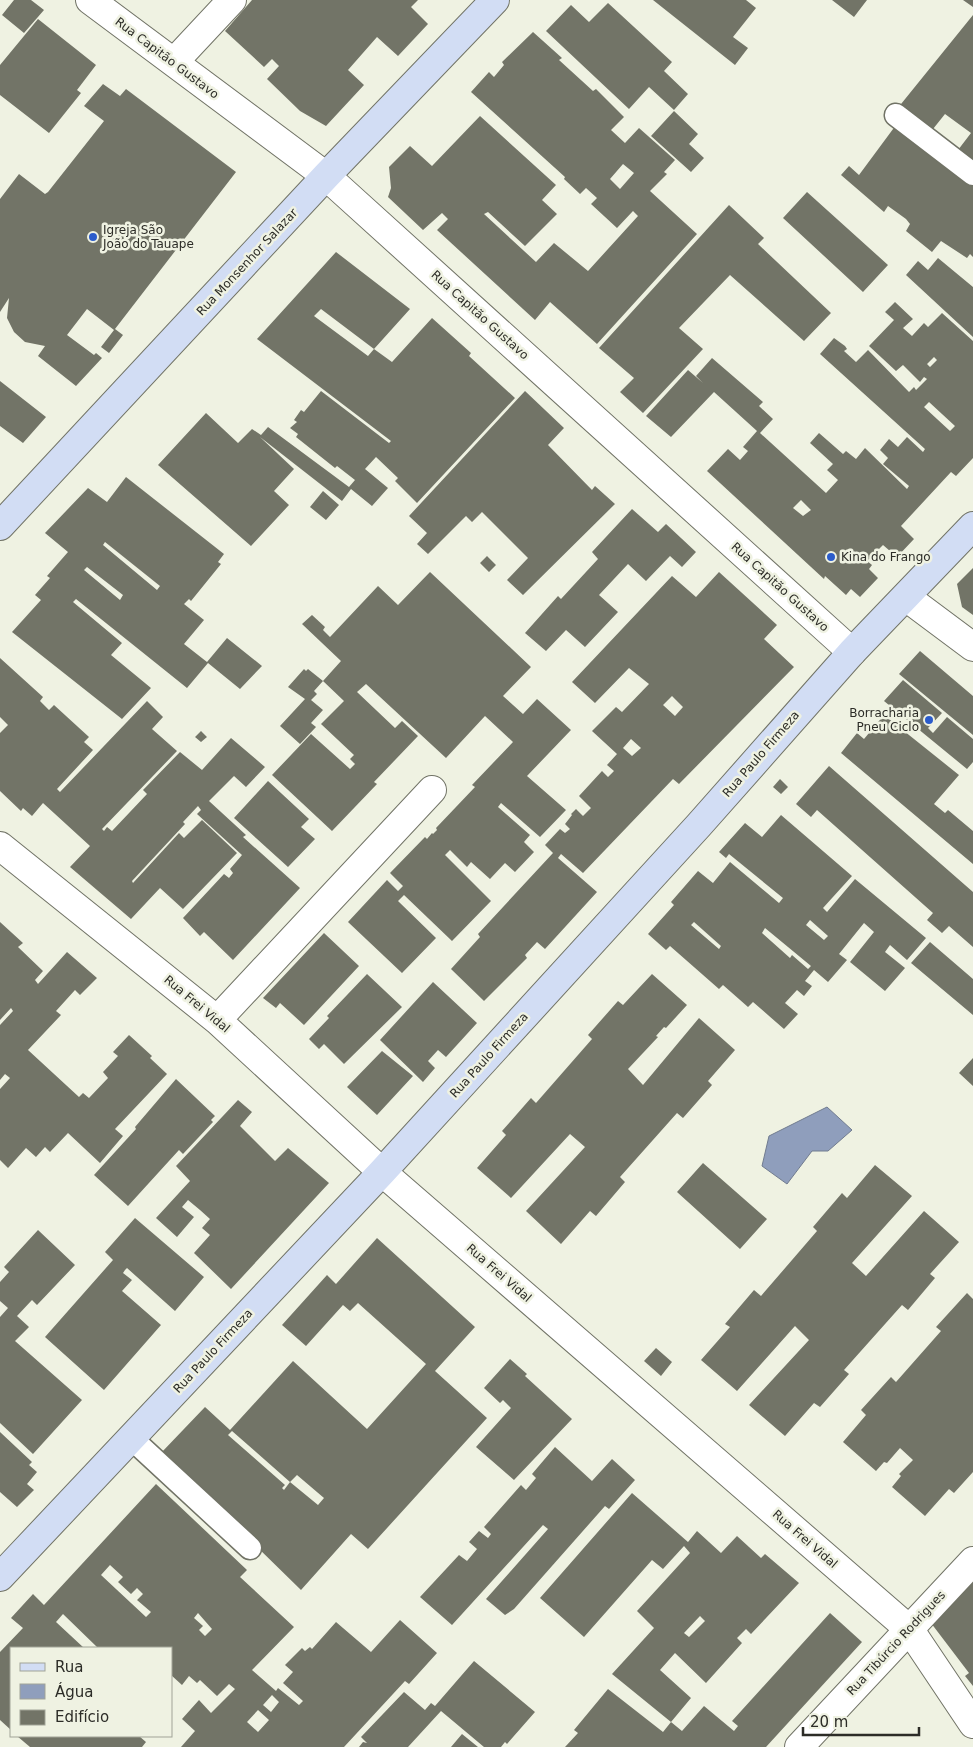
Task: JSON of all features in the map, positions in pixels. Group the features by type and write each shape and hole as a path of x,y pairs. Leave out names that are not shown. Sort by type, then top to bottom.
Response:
{"street":[{"name":"Rua Capitão Gustavo","path":"90,0 326,176 852,652"},
{"path":"174,62 232,0"},
{"name":"Rua Monsenhor Salazar","path":"0,526 326,176 495,0"},
{"name":"Rua Paulo Firmeza","path":"0,1577 382,1172 699,824 852,652 906,598 973,526"},
{"path":"906,598 973,647"},
{"path":"217,1020 432,790"},
{"name":"Rua Frei Vidal","path":"0,846 217,1020 382,1172 910,1630 973,1724"},
{"name":"Rua Tibúrcio Rodrigues","path":"799,1747 973,1561"}],"lane":[{"path":"896,115 973,174"},
{"path":"131,1438 250,1548"}],"water":[{"path":"827,1107 852,1130 828,1151 812,1151 787,1184 762,1166 769,1136"}],"building":[{"path":"14,0 31,0 44,10 24,33 2,15"},
{"path":"252,0 418,0 411,7 428,24 398,56 377,37 348,70 364,85 326,126 300,111 267,79 279,66 272,59 264,67 225,31"},
{"path":"653,0 746,0 756,8 733,37 748,48 735,65"},
{"path":"832,0 867,0 854,17"},
{"path":"963,0 973,0 973,7"},
{"path":"608,3 672,62 664,71 688,94 674,110 649,87 629,109 546,31 571,5 589,22"},
{"path":"973,15 973,168 958,150 971,133 945,114 929,134 897,109"},
{"path":"38,19 96,65 77,90 81,93 49,133 0,95 0,65"},
{"path":"533,32 562,58 559,60 593,91 596,89 624,117 611,130 625,143 639,128 675,160 664,172 667,174 650,191 697,234 597,344 550,302 535,320 437,230 448,219 442,213 423,230 388,197 391,188 389,167 410,146 432,166 480,116 556,185 542,200 557,214 525,246 488,212 484,214 536,262 554,243 588,271 638,216 633,211 617,228 591,204 597,198 586,188 580,194 564,179 565,177 471,92 489,72 494,77 504,65 502,62","holes":["623,164 634,173 620,189 610,179"]},
{"name":"Igreja São João do Tauape","path":"103,84 120,96 126,89 236,172 115,329 123,335 109,353 101,347 114,330 87,309 67,335 94,355 96,353 102,358 76,386 38,356 45,346 25,342 14,332 7,318 9,298 0,312 0,199 19,174 45,194 48,192 104,121 84,106"},
{"path":"674,111 698,134 689,144 704,158 691,172 651,136"},
{"path":"896,125 973,177 973,257 970,254 967,258 941,241 932,252 906,231 910,224 906,219 888,206 884,212 841,175 849,166 859,175"},
{"path":"807,192 888,265 863,292 783,218"},
{"path":"729,205 764,238 758,244 831,313 804,341 730,275 679,328 703,349 643,413 620,392 634,378 599,348"},
{"path":"336,252 410,309 374,349 392,362 432,318 471,353 469,356 515,398 417,503 395,481 398,478 376,457 365,469 388,488 372,506 351,489 342,501 260,437 294,469 274,491 289,505 251,546 158,465 206,413 238,443 252,429 261,435 268,427 349,487 355,480 337,466 335,468 296,437 298,434 290,428 297,422 294,420 301,410 304,412 321,391 389,443 391,441 257,339","holes":["321,309 374,349 368,356 314,316"]},
{"path":"938,258 973,287 973,337 906,275 918,261 928,270"},
{"path":"895,302 913,319 903,328 912,336 924,323 928,327 942,313 973,341 973,458 956,476 951,472 901,526 914,539 897,557 883,545 867,561 872,565 869,569 878,578 860,597 851,589 846,595 825,576 824,579 707,471 728,449 740,460 748,451 743,447 757,431 714,392 671,437 646,416 688,370 703,383 696,376 712,358 763,402 759,406 773,419 760,433 826,493 838,480 827,470 833,464 810,443 819,433 843,454 846,451 856,459 865,448 907,489 909,486 883,464 888,458 880,450 889,439 898,447 907,437 923,452 925,449 820,354 834,338 845,346 847,349 844,351 856,362 868,350 909,392 914,387 916,390 927,379 924,377 920,382 903,365 896,371 869,346 894,320 885,312","holes":["934,357 937,360 930,367 927,364","929,402 955,426 950,431 924,407","801,500 811,510 803,516 793,508"]},
{"path":"0,381 46,417 23,443 0,426"},
{"path":"525,391 564,428 548,445 592,490 595,486 615,504 523,595 507,580 528,558 482,512 472,522 466,516 428,554 417,544 427,533 409,516"},
{"path":"126,477 224,554 218,562 221,564 191,601 189,599 184,604 204,620 184,644 207,662 227,638 262,666 240,689 208,663 187,688 76,599 73,602 122,643 111,655 151,688 122,719 12,632 41,600 35,595 50,578 47,576 68,552 45,533 88,488 107,502","holes":["105,542 160,586 157,590 103,545","87,567 123,595 120,600 84,570"]},
{"path":"323,491 339,505 326,520 310,507"},
{"path":"632,509 658,532 666,524 696,552 682,567 670,556 646,581 628,564 599,595 618,612 585,647 566,630 546,651 525,633 558,596 561,599 598,559 592,552"},
{"path":"487,556 496,565 489,572 480,563"},
{"path":"973,568 973,615 962,607 957,584"},
{"path":"430,572 531,667 503,696 523,714 537,699 571,730 527,776 566,810 540,837 501,803 498,807 530,835 524,842 534,852 515,872 505,863 490,879 471,862 467,867 450,850 445,855 491,901 452,941 404,895 398,901 436,938 402,973 348,922 387,880 398,891 403,886 390,873 425,837 427,839 437,830 436,828 475,787 472,785 513,742 485,716 446,758 366,684 357,692 395,728 402,721 418,736 374,782 377,784 332,831 272,775 311,734 350,769 355,764 350,759 354,755 321,724 344,701 323,681 341,661 302,624 312,615 325,627 323,630 330,637 378,586 398,605"},
{"path":"719,572 777,625 764,639 794,667 679,784 673,779 583,873 561,854 558,858 597,892 545,949 537,942 525,955 527,958 484,1001 451,969 480,937 478,934 553,853 545,845 560,829 565,833 570,829 565,824 571,814 576,809 583,816 591,808 579,796 602,771 608,777 614,771 607,765 617,754 592,731 616,707 622,712 649,684 629,668 595,703 572,682 672,576 696,597","holes":["672,696 683,707 675,716 663,705","631,739 641,748 632,756 623,748"]},
{"path":"920,651 973,696 973,735 899,674"},
{"path":"0,658 43,697 40,701 49,710 54,705 89,737 84,742 93,750 57,789 60,792 147,701 163,717 152,729 177,751 102,829 104,831 107,827 112,831 147,794 143,790 180,752 202,770 231,738 265,767 246,787 234,776 209,801 246,835 243,837 300,888 233,960 204,932 200,936 183,918 224,874 229,878 233,873 230,869 242,855 197,814 201,810 198,806 183,822 185,824 132,881 133,883 179,833 184,838 202,820 237,853 183,909 160,888 131,919 70,867 90,846 43,803 32,816 23,808 21,811 0,791 0,733 8,725 0,717"},
{"path":"304,669 306,671 308,669 323,681 314,691 317,694 311,700 323,710 311,723 316,727 300,744 280,726 305,699 288,687"},
{"path":"903,680 942,713 928,728 933,733 947,717 973,739 973,762 967,769 884,701"},
{"path":"884,715 959,775 934,804 945,813 948,810 973,831 973,864 841,753 857,733 864,739"},
{"path":"201,731 207,737 201,742 195,737"},
{"path":"829,766 973,892 973,947 949,926 942,933 927,920 933,913 817,810 811,817 796,804"},
{"path":"780,779 788,787 781,794 773,787"},
{"path":"268,781 309,819 301,827 315,839 288,867 234,818"},
{"path":"781,815 852,876 823,908 827,912 855,879 926,938 907,960 890,945 885,952 905,968 885,991 850,962 874,932 864,923 839,954 847,960 828,982 814,970 805,981 812,986 804,996 797,990 785,1003 798,1014 784,1029 753,1002 748,1007 723,985 719,989 670,946 666,950 648,934 674,905 671,902 698,871 713,883 730,862 779,903 783,898 729,854 726,858 719,852 745,823 762,837","holes":["810,920 828,936 824,940 806,925","694,922 721,946 719,949 691,925","765,928 811,966 808,969 792,955 790,958 762,933"]},
{"path":"0,922 23,943 18,947 43,971 35,980 38,984 67,952 97,978 80,995 75,990 56,1011 61,1015 28,1050 79,1097 83,1093 89,1098 108,1078 103,1072 118,1056 113,1052 129,1035 152,1056 150,1058 167,1074 115,1129 123,1136 100,1163 68,1133 50,1152 45,1147 36,1157 26,1148 8,1168 0,1160 0,1089 10,1078 5,1074 0,1080 0,1025 13,1011 11,1008 0,1020"},
{"path":"324,933 359,966 304,1025 280,1003 276,1008 263,998"},
{"path":"930,942 973,979 973,1015 911,963"},
{"path":"367,974 402,1007 344,1064 324,1044 319,1049 309,1039 329,1018 327,1016"},
{"path":"652,974 687,1005 666,1028 664,1027 656,1036 658,1037 628,1069 643,1085 699,1018 735,1050 708,1081 712,1085 683,1118 677,1113 620,1177 625,1182 596,1216 590,1211 561,1244 526,1211 585,1147 570,1134 511,1198 477,1168 506,1135 502,1131 531,1098 536,1103 592,1039 588,1035 618,1001 623,1005"},
{"path":"433,982 477,1023 446,1057 438,1050 428,1061 435,1068 423,1082 380,1040"},
{"path":"382,1051 413,1076 377,1115 347,1087"},
{"path":"973,1058 973,1086 959,1073"},
{"path":"176,1079 215,1116 211,1120 213,1122 183,1154 179,1150 128,1206 94,1175 136,1129 135,1127"},
{"path":"238,1100 252,1112 240,1126 275,1161 288,1148 329,1183 231,1289 194,1253 210,1235 202,1228 210,1219 188,1200 182,1207 194,1217 177,1237 156,1218 190,1181 176,1166"},
{"path":"703,1163 767,1219 740,1249 677,1192"},
{"path":"875,1165 912,1196 852,1263 866,1276 924,1211 959,1242 930,1274 935,1278 908,1310 902,1305 844,1370 849,1374 820,1407 814,1403 785,1436 749,1405 809,1340 795,1326 737,1391 701,1360 730,1327 725,1324 754,1290 761,1296 817,1231 813,1227 842,1193 847,1198"},
{"path":"135,1218 204,1277 175,1311 127,1268 125,1270 123,1273 132,1280 122,1291 161,1325 104,1390 45,1337 113,1260 105,1252"},
{"path":"38,1230 75,1265 37,1305 32,1300 17,1316 29,1327 15,1341 82,1400 33,1454 0,1423 0,1317 8,1308 0,1301 0,1282 9,1272 4,1267"},
{"path":"377,1238 475,1327 435,1371 487,1418 368,1549 351,1534 301,1590 161,1453 205,1407 230,1430 293,1361 367,1429 426,1364 358,1303 350,1311 343,1305 306,1346 282,1325 327,1275 336,1284","holes":["232,1431 290,1482 284,1490 282,1488 285,1485 228,1435","297,1475 324,1498 318,1505 290,1482"]},
{"path":"967,1293 973,1299 973,1472 954,1493 949,1489 925,1516 892,1487 901,1476 899,1474 913,1460 900,1448 887,1463 884,1462 876,1471 843,1442 866,1415 861,1410 891,1377 896,1382 941,1331 936,1327"},
{"path":"656,1348 672,1362 661,1376 644,1361"},
{"path":"510,1359 527,1374 525,1376 572,1419 514,1480 476,1447 511,1408 503,1400 500,1403 484,1388"},
{"path":"0,1432 32,1462 29,1465 37,1472 27,1484 34,1490 17,1507 0,1492"},
{"path":"555,1447 592,1481 612,1459 635,1480 609,1509 605,1506 514,1609 505,1615 486,1599 548,1529 543,1525 452,1625 420,1597 459,1555 467,1561 477,1549 469,1542 479,1531 488,1538 491,1534 484,1527 521,1485 526,1490 536,1478 532,1474"},
{"path":"156,1484 247,1570 240,1577 294,1627 252,1670 276,1691 278,1688 299,1705 303,1701 283,1683 293,1672 285,1665 302,1648 305,1651 310,1647 312,1649 336,1622 371,1652 400,1620 437,1653 409,1684 405,1681 344,1747 181,1747 195,1731 182,1719 199,1700 211,1713 235,1689 229,1684 217,1696 200,1680 197,1683 189,1676 182,1685 172,1676 172,1647 97,1647 63,1614 56,1622 83,1647 10,1647 10,1729 0,1720 0,1652 23,1628 11,1618 33,1594 44,1605","holes":["110,1565 123,1577 118,1582 131,1594 137,1588 143,1594 137,1600 151,1612 146,1617 101,1575","198,1613 212,1629 205,1636 199,1630 203,1626 194,1618","272,1695 279,1702 271,1712 263,1705","258,1710 269,1720 258,1732 247,1722"]},
{"path":"632,1493 688,1542 697,1531 721,1553 737,1536 761,1558 765,1554 799,1583 751,1634 746,1629 737,1638 742,1643 706,1683 675,1653 660,1670 691,1698 671,1722 612,1674 654,1628 637,1611 690,1553 684,1546 663,1569 652,1560 584,1637 540,1598","holes":["700,1616 705,1621 689,1637 684,1633"]},
{"path":"973,1578 973,1686 965,1676 969,1673 931,1623"},
{"path":"830,1613 862,1642 766,1747 565,1747 578,1733 574,1730 608,1689 663,1732 671,1722 682,1731 704,1706 734,1731 738,1726 732,1721"},
{"path":"474,1661 535,1712 507,1744 505,1742 501,1747 484,1747 441,1711 408,1747 359,1747 363,1742 367,1743 361,1737 404,1692 425,1710 431,1703 435,1706"},
{"path":"462,1734 478,1747 451,1747"},
{"path":"18,1737 140,1737 146,1742 142,1747 30,1747"}],"place":[{"name":"Igreja São João do Tauape","path":"93,237"},
{"name":"Kina do Frango","path":"831,557"},
{"name":"Borracharia Pneu Ciclo","path":"929,720"}]}
